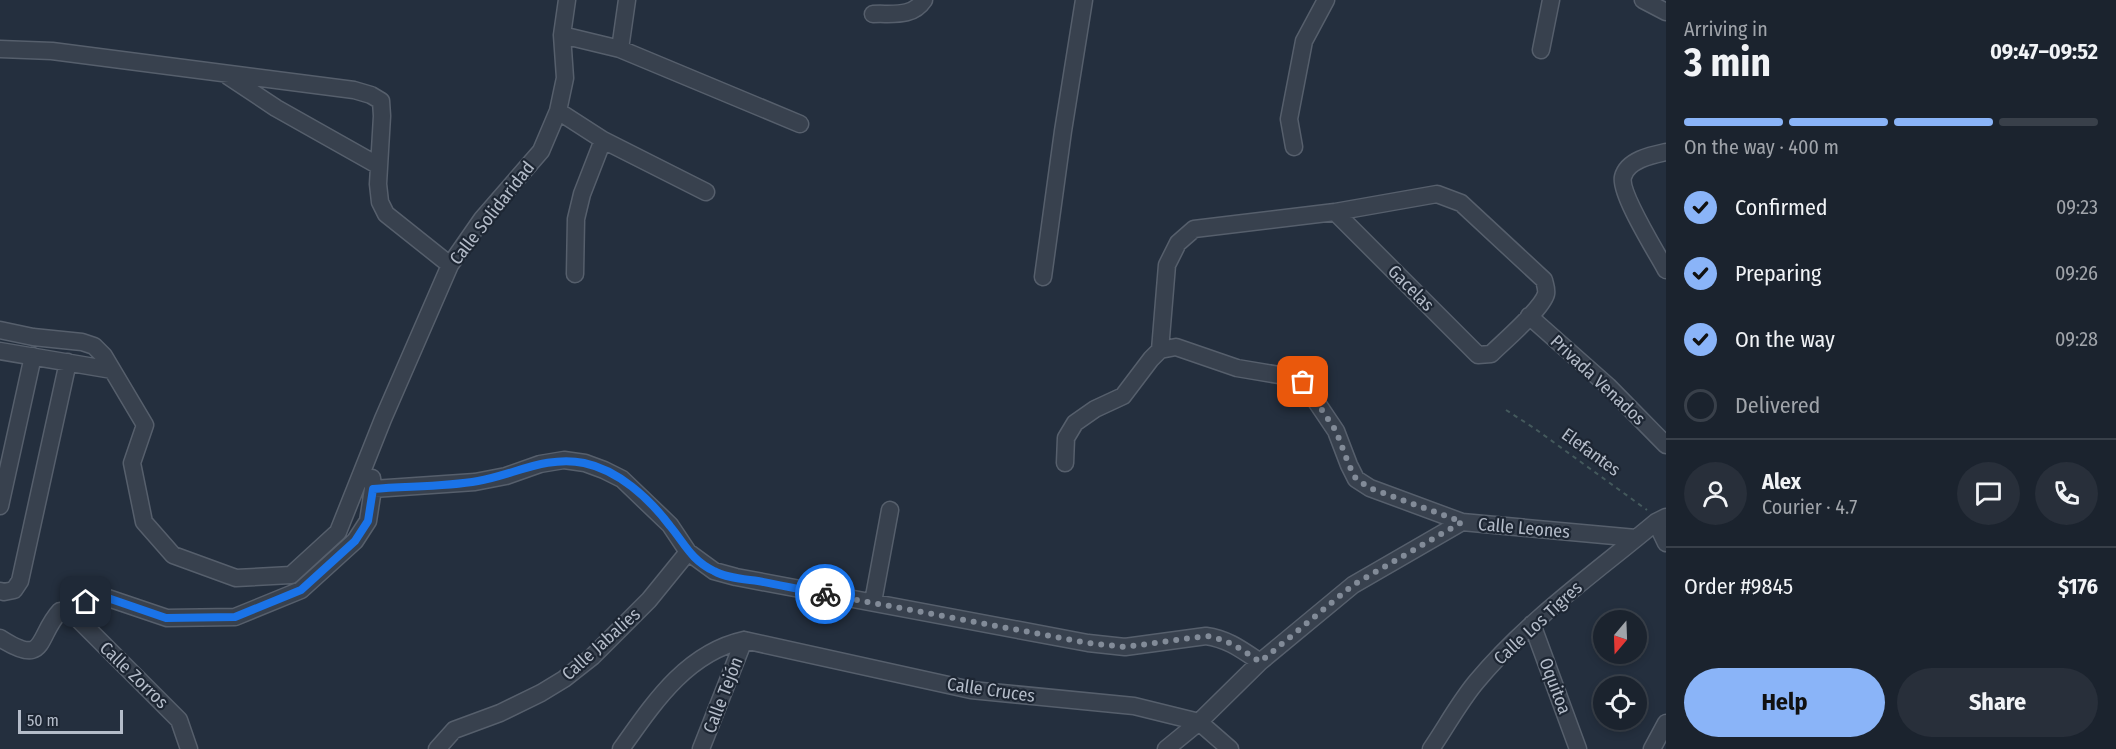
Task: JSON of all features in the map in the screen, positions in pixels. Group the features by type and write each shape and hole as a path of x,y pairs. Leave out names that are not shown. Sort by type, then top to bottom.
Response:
{"street":[{"name":"Calle Solidaridad","path":"0,330 33,337 82,342 94,346 104,356 145,425 132,463 144,522 172,555 236,578 291,575 338,532 383,419 450,265 482,219 541,151 558,111 566,78 562,35 567,0"},
{"path":"620,49 627,0"},
{"path":"873,14 909,13 920,6 924,0"},
{"path":"1043,277 1084,0"},
{"path":"1294,147 1289,119 1304,41 1326,0"},
{"path":"1541,50 1551,0"},
{"path":"1643,0 1666,12"},
{"path":"562,35 620,49 800,124"},
{"path":"0,49 52,51 354,90 371,95 381,101 378,184 380,202 386,214 450,265"},
{"path":"223,73 276,108 379,166"},
{"path":"558,111 603,140 706,192"},
{"path":"575,274 576,219 582,194 603,140"},
{"path":"1666,152 1648,156 1631,165 1623,176 1625,193 1666,270"},
{"path":"1160,350 1167,265 1178,243 1194,229 1335,213 1437,194 1453,198 1461,203 1544,280 1546,296 1529,316"},
{"name":"Gacelas","path":"1335,213 1478,355 1491,354 1529,316"},
{"name":"Privada Venados","path":"1529,316 1608,386 1666,445"},
{"path":"1065,463 1066,438 1075,423 1095,409 1123,396 1160,350 1176,347 1237,368 1291,377 1303,382 1336,431 1356,479 1370,488 1462,522"},
{"path":"0,351 112,370"},
{"path":"0,506 33,356"},
{"path":"0,591 14,590 20,581 68,362"},
{"path":"0,638 14,647 26,651 33,650 40,645 60,611 67,611 76,617 86,602 102,596 166,618 235,617 301,590 355,541 368,521 373,489 370,454"},
{"path":"373,489 475,482 506,476 540,464 564,460 585,463 622,479 670,525 688,552 714,571 736,578 1088,643 1125,647 1206,636 1219,638 1232,643 1260,662"},
{"path":"873,602 890,510"},
{"path":"1661,519 1666,543"},
{"name":"Calle Los Tigres","path":"1431,749 1477,681 1532,624 1577,585 1661,519"},
{"name":"Calle Leones","path":"1166,749 1199,722 1260,662 1353,585 1462,522 1636,538"},
{"name":"Calle Jabalies","path":"437,749 454,730 500,713 564,680 592,657 649,600 688,552"},
{"name":"Calle Zorros","path":"76,617 179,720 189,749"},
{"name":"Oquitoa","path":"1532,624 1578,749"},
{"path":"621,749 652,705 683,671 710,652 744,640"},
{"name":"Calle Cruces","path":"744,640 971,690 1134,706 1199,722 1230,749"},
{"name":"Calle Tejón","path":"701,749 744,640"},
{"path":"1652,749 1666,723"}],"path":[{"name":"Elefantes","path":"1506,410 1661,519"}],"way so far":[{"path":"825,594 1088,643 1125,647 1206,636 1219,638 1232,643 1260,662 1353,585 1462,522 1370,488 1356,479 1336,431 1303,382"}],"route":[{"path":"86,602 102,596 166,618 235,617 301,590 355,541 368,521 373,489 475,482 506,476 540,464 564,460 585,463 622,479 670,525 688,552 714,571 736,578 825,594"}]}
